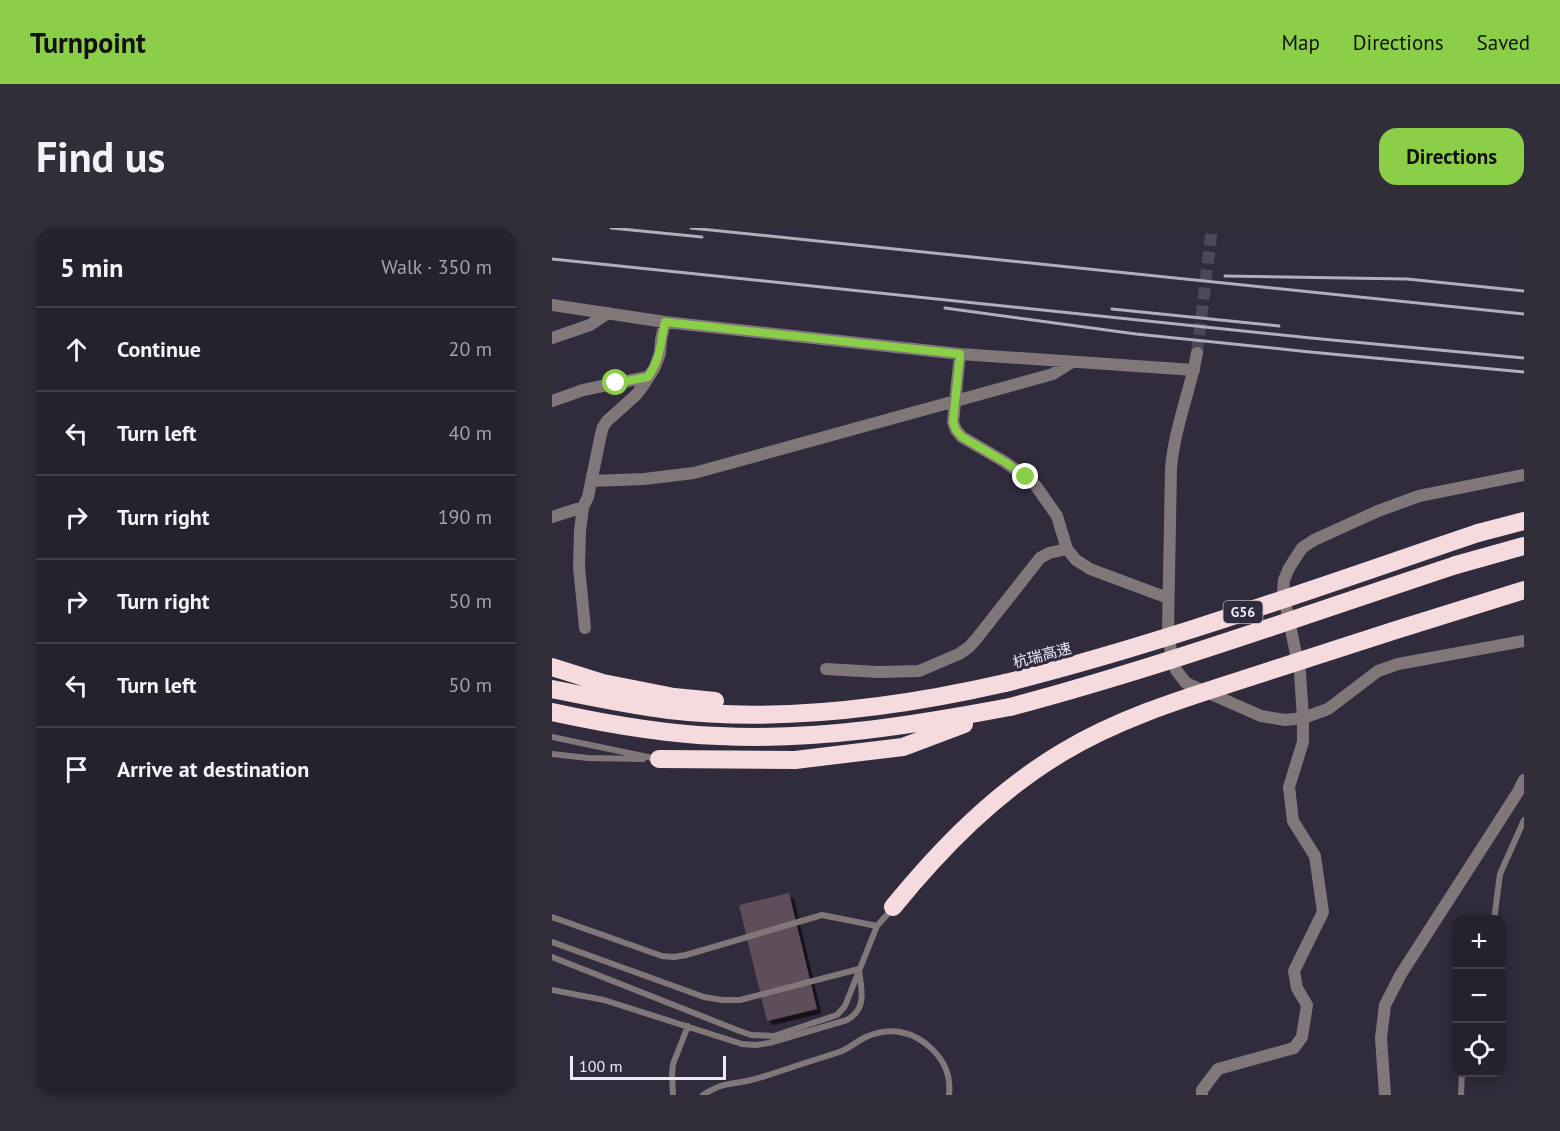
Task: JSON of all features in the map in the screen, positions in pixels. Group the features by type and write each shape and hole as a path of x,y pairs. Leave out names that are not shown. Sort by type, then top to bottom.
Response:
{"highway":[{"name":"杭瑞高速","path":"552,689 613,702 671,710 730,714 834,711 948,696 1005,683 1155,641 1478,533 1524,521"},
{"name":"G56","path":"552,712 605,723 719,736 774,737 877,729 940,720 1010,706 1109,680 1456,565 1524,546"},
{"path":"893,907 950,841 992,802 1038,768 1095,734 1201,693 1524,590"},
{"path":"552,667 603,683 674,697 834,711"},
{"path":"659,759 795,760 903,747 1010,706"}],"street":[{"path":"552,305 665,322 960,354 1194,370"},
{"path":"552,338 590,325 608,313"},
{"path":"585,628 579,549 583,507 588,497 603,427 643,386 655,367 660,353 665,322"},
{"path":"1197,353 1172,452 1168,631 1176,670 1186,683 1261,716 1285,720 1303,718 1328,709 1378,670 1398,664 1524,641"},
{"path":"960,354 953,422 956,430 962,437 1005,462 1036,486 1056,516 1067,549 1076,560 1090,569 1168,598"},
{"path":"591,481 644,479 694,473 1053,374 1072,362"},
{"path":"552,401 583,390 648,377"},
{"path":"1202,1095 1202,1090 1218,1069 1294,1048 1302,1037 1306,1005 1297,988 1294,970 1323,912 1315,856 1293,821 1289,787 1303,742 1303,718 1300,673 1284,592 1284,580 1289,568 1302,548 1314,540 1378,511 1419,496 1524,475"},
{"path":"552,517 583,507"},
{"path":"826,669 878,672 919,670 959,654 977,638 1040,558 1048,553 1067,549"},
{"path":"1385,1095 1380,1038 1385,1005 1401,974 1524,780"}],"lane":[{"path":"552,737 659,759"},
{"path":"552,754 588,758 659,759"},
{"path":"1495,915 1500,874 1524,820"},
{"path":"552,957 751,1035 774,1036 837,1015 845,1006 877,926 893,907"},
{"path":"552,917 662,956 674,957 822,915 877,926"},
{"path":"552,942 704,997 722,1000 740,1000 859,969"},
{"path":"552,990 604,1000 742,1044 756,1045 847,1020 855,1015 860,1008 862,998 859,969"},
{"path":"673,1095 673,1064 688,1026"},
{"path":"704,1095 719,1086 753,1080 843,1050 878,1032 889,1031 920,1038 936,1053 947,1070 949,1095"},
{"path":"1461,1095 1462,1077"}],"building":[{"path":"789,893 817,1009 767,1021 739,905"}],"tunnel":[{"path":"1197,353 1212,228"}],"railway":[{"path":"611,228 702,237"},
{"path":"691,228 1524,314"},
{"path":"552,259 1524,358"},
{"path":"1225,276 1407,279 1524,291"},
{"path":"945,308 1136,334 1524,372"},
{"path":"1112,309 1279,326"}],"route":[{"path":"616,383 648,377 660,353 665,322 960,354 953,422 956,430 962,437 1026,477"}]}
